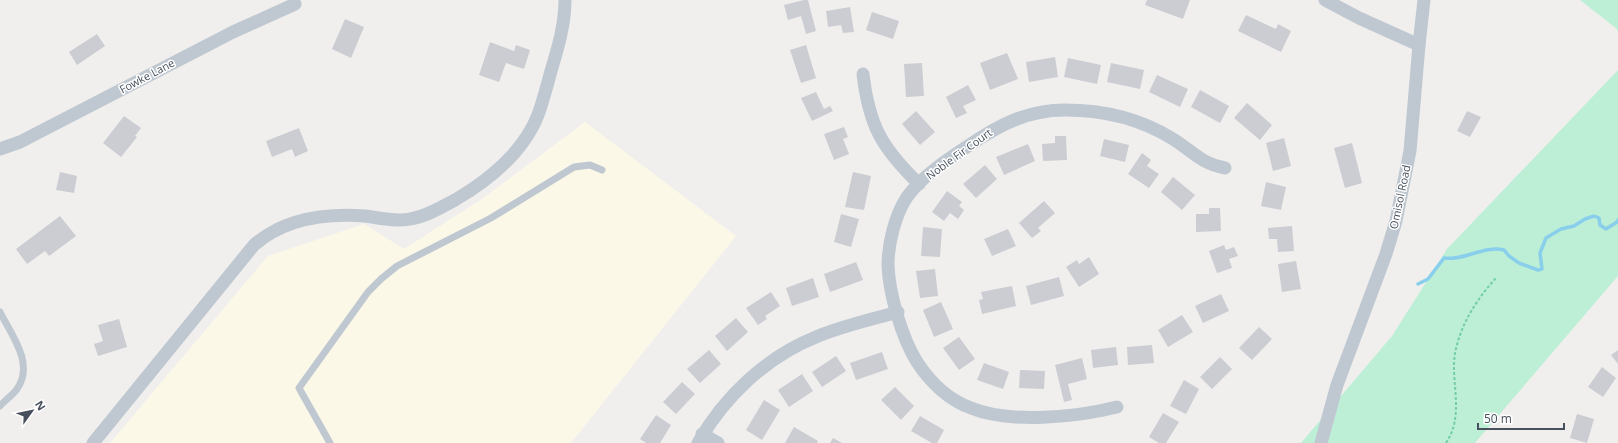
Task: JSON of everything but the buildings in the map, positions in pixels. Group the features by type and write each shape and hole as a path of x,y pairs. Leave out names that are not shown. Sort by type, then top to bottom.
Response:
{"street":[{"path":"93,443 254,245 265,235 288,224 338,216 411,220 444,206 460,197 501,168 519,148 538,115 557,51 565,0"},
{"path":"1325,0 1359,18 1420,45"},
{"name":"Omisol Road","path":"1321,443 1337,385 1386,254 1396,221 1410,151 1424,0"},
{"name":"Fowke Lane","path":"0,148 20,142 240,28 295,4"},
{"path":"863,74 867,101 877,134 886,149 899,165 919,184"},
{"name":"Noble Fir Court","path":"1117,407 1075,415 1010,417 992,415 972,408 944,392 929,378 908,346 898,312 888,267 889,255 898,215 907,197 919,184 947,160 992,130 1010,120 1042,111 1066,110 1093,112 1137,121 1175,140 1202,161 1225,168"},
{"path":"718,443 700,439 721,408 739,389 771,362 792,348 815,337 843,327 898,312"}],"lane":[{"path":"330,443 299,388 374,285 405,261 491,218 574,167 590,165 602,170"},
{"path":"0,312 21,353 24,364 24,372 17,389 0,406"}],"path":[{"path":"1446,443 1451,435 1456,420 1454,364 1456,351 1473,306 1483,291 1497,277"}],"shaded area":[{"path":"585,122 736,236 571,443 110,443 268,256 364,224 404,249 482,199"}],"green space":[{"path":"1580,0 1618,0 1618,31 1617,29"},
{"path":"1618,70 1618,276 1475,443 1301,443 1392,336 1447,249"}],"waterway":[{"path":"1418,284 1428,279 1444,258 1459,257 1496,249 1504,250 1509,256 1519,263 1538,270 1542,269 1540,253 1546,238 1561,229 1574,226 1585,219 1594,216 1599,218 1600,225 1606,229 1618,220"}]}
